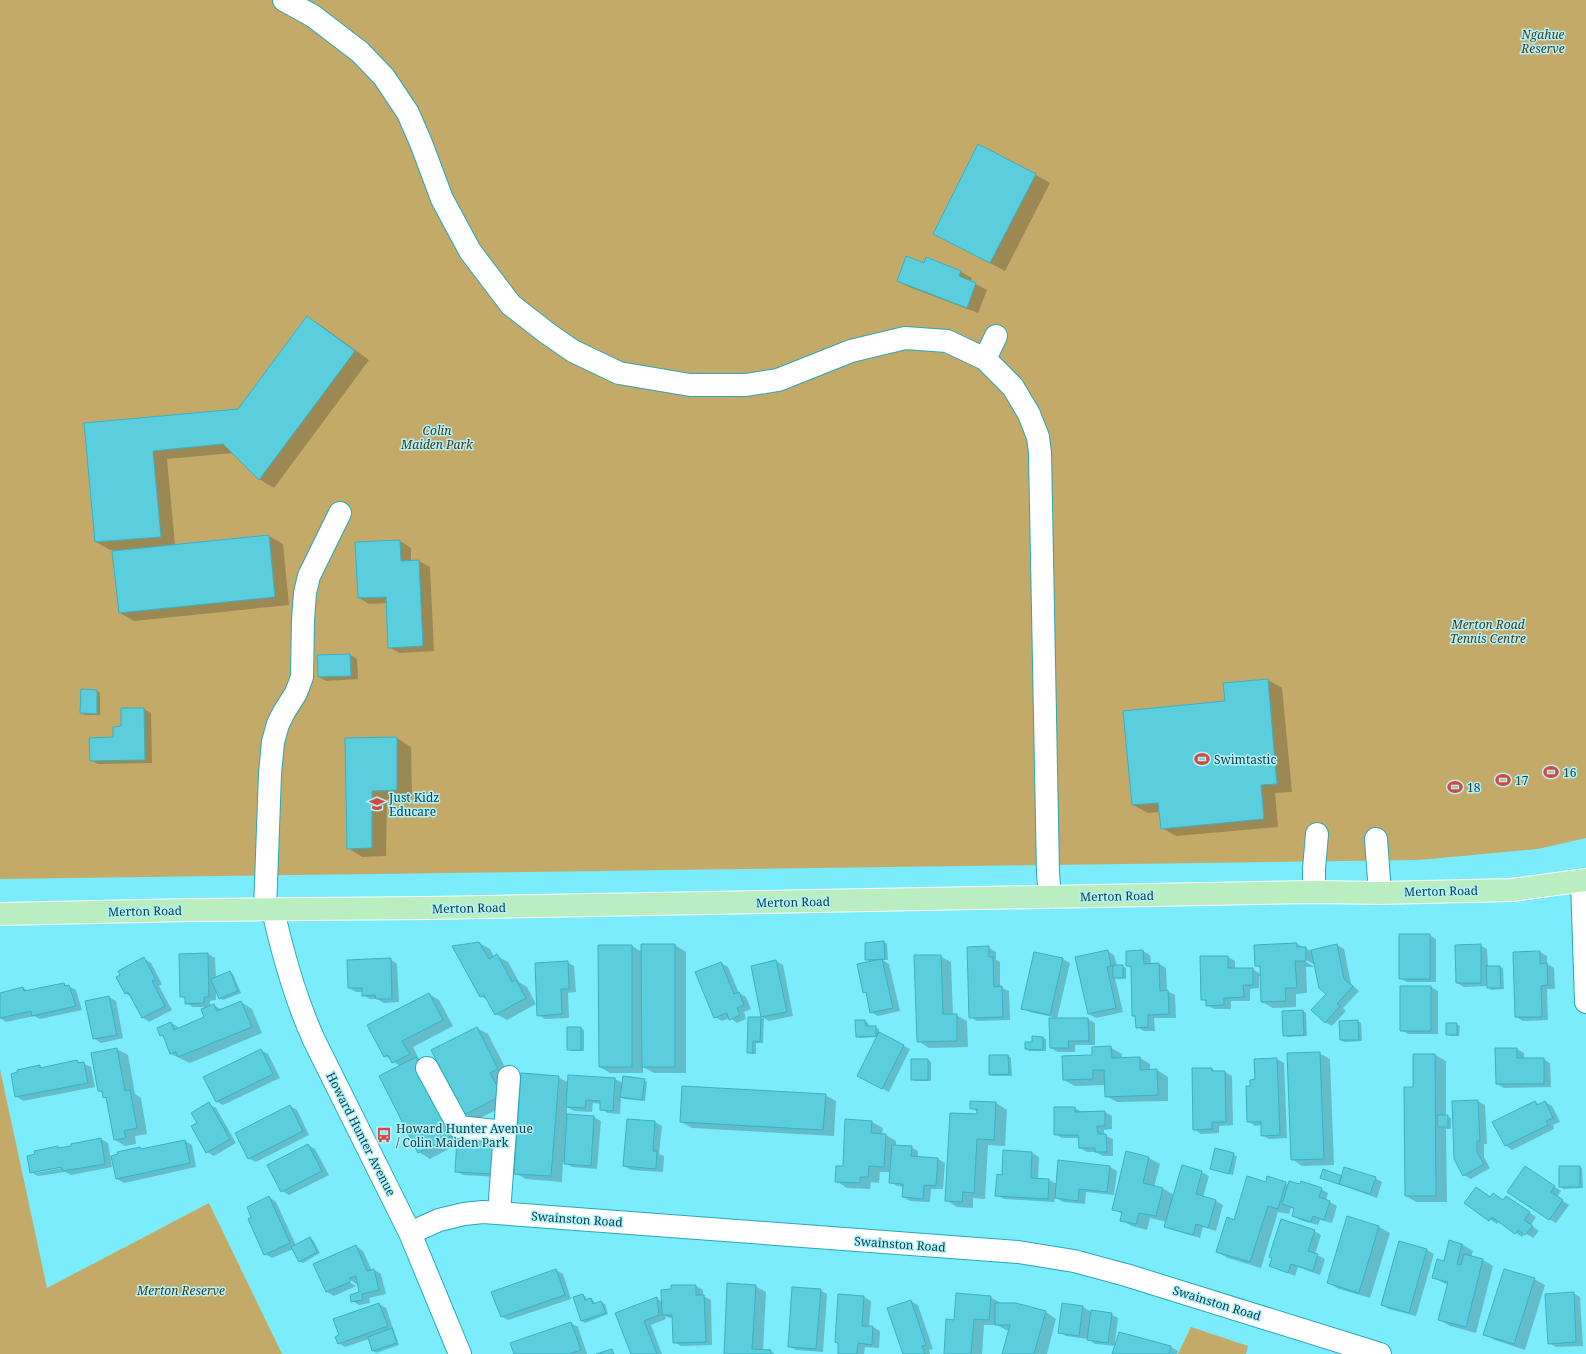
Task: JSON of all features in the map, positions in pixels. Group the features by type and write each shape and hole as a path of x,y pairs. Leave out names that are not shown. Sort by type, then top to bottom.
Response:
{"main road":[{"name":"Merton Road","path":"0,914 1314,892 1380,893 1512,890 1584,881"}],"street":[{"path":"284,0 313,16 360,52 384,77 408,113 442,199 470,251 511,305 573,351 619,373 690,385 746,385 778,380 851,351 905,338 947,341 985,359 1014,387 1029,414 1038,437 1040,454 1048,873 1050,897"},
{"path":"985,359 996,336"},
{"name":"Howard Hunter Avenue","path":"340,513 310,576 305,593 302,677 296,693 278,724 273,742 270,774 268,910 300,1008 317,1048 410,1233 460,1354"},
{"path":"1314,892 1317,834"},
{"path":"1376,839 1380,893"},
{"path":"1584,881 1586,1002"},
{"path":"427,1068 459,1127 505,1132"},
{"path":"499,1213 509,1077"},
{"name":"Swainston Road","path":"410,1233 438,1220 464,1214 484,1212 1018,1252 1074,1261 1126,1274 1380,1354"}],"green space":[{"name":"Colin Maiden Park","path":"0,0 1586,0 1586,838 1538,849 1419,860 0,879"},
{"name":"Merton Reserve","path":"0,1069 47,1288 209,1203 282,1354 0,1354"},
{"path":"1191,1327 1248,1346 1246,1354 1178,1354"}],"building":[{"path":"978,144 1036,174 990,263 933,234"},
{"path":"906,256 924,263 926,257 961,271 959,276 976,283 967,308 897,281"},
{"path":"307,316 355,351 259,480 223,444 153,451 161,537 95,542 84,423 238,409"},
{"path":"269,535 275,597 119,613 112,551"},
{"path":"400,540 401,561 419,560 423,646 388,648 386,597 358,598 355,542"},
{"path":"350,654 351,676 318,677 317,655"},
{"name":"Swimtastic","path":"1268,679 1277,784 1261,785 1264,819 1161,829 1158,803 1132,805 1123,711 1225,701 1223,683"},
{"path":"81,689 97,690 97,714 80,713"},
{"path":"121,708 144,708 145,760 90,761 89,738 113,737 113,727 121,726"},
{"path":"397,737 397,790 372,791 372,848 347,849 345,738"},
{"path":"1399,934 1430,934 1430,979 1399,979"},
{"path":"884,941 885,959 865,960 865,943"},
{"path":"479,942 489,959 497,954 512,982 516,980 526,998 495,1015 484,995 480,997 452,946"},
{"path":"1297,943 1297,947 1306,947 1306,961 1295,961 1297,988 1285,988 1286,1001 1261,1002 1260,966 1255,966 1254,945"},
{"path":"641,944 675,944 675,1067 642,1067"},
{"path":"1337,944 1344,979 1353,986 1337,1004 1340,1006 1325,1023 1311,1010 1326,994 1319,988 1311,950"},
{"path":"1481,944 1481,983 1456,983 1455,945"},
{"path":"598,945 632,945 632,1067 599,1067"},
{"path":"989,946 989,957 993,957 994,987 1002,986 1003,1017 969,1018 967,947"},
{"path":"1108,950 1111,966 1107,967 1116,1008 1088,1014 1075,957"},
{"path":"1143,950 1144,964 1159,963 1160,991 1168,990 1169,1014 1148,1015 1148,1027 1136,1028 1135,1016 1132,1016 1131,966 1126,966 1126,951"},
{"path":"1540,951 1540,964 1547,963 1548,985 1541,986 1542,1017 1515,1017 1513,952"},
{"path":"1034,952 1063,958 1050,1015 1021,1009"},
{"path":"208,953 209,997 204,997 204,1003 185,1004 185,997 180,997 179,954"},
{"path":"914,955 941,955 943,1014 957,1014 957,1041 917,1042"},
{"path":"1200,956 1228,956 1228,968 1253,968 1253,985 1243,985 1244,997 1224,998 1224,1005 1206,1006 1206,1000 1201,1000"},
{"path":"144,957 156,980 152,981 165,1006 142,1018 128,992 125,994 116,977 120,975 118,971"},
{"path":"391,958 392,999 376,999 375,995 362,996 362,988 348,988 347,960"},
{"path":"882,959 893,1008 870,1013 866,992 863,993 857,964"},
{"path":"776,960 787,1012 761,1017 751,966"},
{"path":"568,961 569,989 561,989 562,1014 537,1016 535,963"},
{"path":"721,962 734,994 739,992 744,1005 737,1008 740,1015 729,1020 727,1013 714,1018 695,972"},
{"path":"1113,965 1123,965 1123,978 1113,978"},
{"path":"1486,966 1500,966 1501,988 1487,988"},
{"path":"230,971 238,991 219,999 211,979"},
{"path":"64,983 65,986 69,985 76,1006 32,1016 31,1011 0,1018 0,993 23,987 24,991"},
{"path":"1400,986 1431,986 1431,1031 1400,1031"},
{"path":"429,993 443,1020 402,1041 410,1054 392,1063 388,1055 384,1057 367,1025"},
{"path":"109,996 117,1035 93,1039 85,1001"},
{"path":"241,1001 252,1027 178,1057 176,1052 170,1054 163,1035 160,1036 157,1028 171,1022 174,1030 204,1017 201,1009 214,1004 217,1011"},
{"path":"1303,1010 1304,1035 1283,1036 1282,1011"},
{"path":"748,1017 761,1017 760,1042 753,1041 753,1053 747,1053"},
{"path":"1049,1018 1088,1018 1089,1041 1068,1041 1069,1048 1050,1048"},
{"path":"855,1020 865,1020 866,1026 876,1026 876,1036 856,1037"},
{"path":"1358,1020 1359,1040 1340,1040 1339,1021"},
{"path":"1446,1023 1457,1023 1457,1035 1446,1035"},
{"path":"477,1027 498,1069 490,1073 502,1095 464,1115 431,1050"},
{"path":"567,1027 581,1027 581,1050 567,1050"},
{"path":"879,1032 904,1045 882,1089 857,1076"},
{"path":"1032,1036 1043,1037 1043,1050 1025,1049 1025,1042 1032,1042"},
{"path":"1111,1046 1112,1058 1140,1057 1140,1070 1157,1069 1158,1095 1105,1097 1104,1070 1093,1070 1093,1079 1063,1080 1062,1056 1092,1055 1092,1047"},
{"path":"117,1048 125,1091 130,1090 137,1128 124,1131 126,1138 114,1140 106,1097 103,1098 102,1091 98,1091 91,1053"},
{"path":"1495,1048 1517,1048 1517,1058 1544,1058 1544,1084 1496,1084"},
{"path":"261,1049 273,1074 216,1102 203,1077"},
{"path":"1320,1052 1324,1159 1291,1160 1287,1053"},
{"path":"1413,1054 1435,1054 1436,1196 1405,1196 1404,1087 1413,1087"},
{"path":"989,1055 1008,1055 1009,1074 989,1075"},
{"path":"416,1057 455,1134 418,1153 379,1076"},
{"path":"1277,1058 1280,1135 1261,1136 1261,1122 1247,1122 1246,1086 1250,1086 1250,1080 1255,1079 1254,1059"},
{"path":"911,1059 928,1059 928,1080 911,1080"},
{"path":"77,1060 78,1063 84,1062 88,1083 15,1097 11,1074 17,1072 17,1070 40,1065 40,1068"},
{"path":"1192,1068 1212,1068 1212,1071 1225,1071 1226,1122 1212,1122 1212,1129 1193,1130"},
{"path":"521,1073 559,1076 551,1176 514,1174"},
{"path":"568,1075 615,1078 613,1111 600,1110 600,1101 586,1100 585,1108 566,1107"},
{"path":"623,1076 645,1079 642,1100 620,1097"},
{"path":"682,1086 826,1094 823,1130 680,1122"},
{"path":"1478,1100 1480,1141 1477,1141 1477,1152 1484,1164 1463,1176 1454,1159 1452,1101"},
{"path":"970,1101 996,1102 994,1140 977,1139 974,1193 963,1192 962,1202 945,1201 950,1113 977,1114 977,1109 970,1109"},
{"path":"1535,1101 1537,1105 1545,1101 1553,1118 1546,1121 1548,1125 1505,1146 1492,1122"},
{"path":"209,1102 230,1139 206,1153 191,1126 197,1123 191,1113"},
{"path":"290,1105 303,1131 248,1159 235,1133"},
{"path":"1054,1107 1075,1107 1075,1112 1105,1111 1105,1126 1097,1126 1098,1134 1106,1134 1107,1152 1095,1152 1095,1148 1079,1148 1078,1135 1054,1135"},
{"path":"567,1114 594,1116 591,1166 564,1164"},
{"path":"1437,1115 1448,1115 1448,1127 1438,1127"},
{"path":"627,1119 655,1121 653,1151 657,1151 656,1169 623,1166"},
{"path":"845,1119 872,1121 871,1133 886,1134 884,1167 869,1166 868,1177 860,1177 860,1183 835,1182 836,1166 843,1166"},
{"path":"101,1138 105,1164 63,1171 62,1167 30,1173 27,1156 35,1154 34,1151 58,1146 58,1148 71,1146 71,1144"},
{"path":"457,1139 495,1141 493,1174 455,1172"},
{"path":"185,1140 190,1163 116,1179 111,1156 118,1154 117,1152 140,1147 141,1149"},
{"path":"308,1144 322,1171 281,1192 267,1165"},
{"path":"892,1145 912,1146 911,1156 938,1158 936,1186 924,1185 923,1199 902,1197 903,1184 889,1183"},
{"path":"1215,1148 1234,1153 1229,1174 1210,1169"},
{"path":"1003,1150 1032,1152 1031,1178 1049,1179 1048,1199 995,1196 997,1174 1002,1175"},
{"path":"1126,1151 1149,1157 1143,1183 1163,1188 1156,1216 1139,1213 1136,1224 1120,1221 1122,1212 1112,1210"},
{"path":"1058,1160 1110,1166 1107,1192 1079,1189 1078,1201 1055,1198"},
{"path":"1182,1165 1202,1171 1196,1194 1216,1200 1208,1228 1196,1224 1193,1235 1164,1227"},
{"path":"1525,1166 1555,1186 1551,1192 1563,1200 1549,1220 1507,1192"},
{"path":"1559,1166 1580,1166 1580,1187 1559,1187"},
{"path":"1344,1167 1376,1177 1370,1194 1339,1184"},
{"path":"1323,1169 1342,1176 1339,1184 1320,1178"},
{"path":"1247,1176 1266,1182 1267,1176 1286,1182 1278,1209 1268,1206 1250,1262 1216,1252 1227,1217 1234,1220"},
{"path":"1289,1181 1300,1184 1301,1181 1322,1188 1319,1197 1330,1201 1324,1220 1313,1216 1311,1222 1292,1216 1294,1208 1282,1204"},
{"path":"1476,1187 1490,1197 1493,1193 1503,1200 1506,1196 1530,1212 1524,1220 1533,1226 1525,1235 1518,1230 1515,1234 1492,1217 1489,1221 1464,1203"},
{"path":"269,1196 290,1243 264,1255 248,1219 251,1217 247,1207"},
{"path":"1347,1216 1379,1226 1359,1293 1327,1283"},
{"path":"1281,1219 1315,1230 1308,1251 1318,1254 1313,1271 1291,1264 1288,1273 1269,1266 1272,1258 1269,1257"},
{"path":"310,1237 317,1252 299,1262 291,1247"},
{"path":"1449,1240 1462,1244 1457,1264 1461,1265 1464,1254 1483,1259 1466,1327 1438,1320 1448,1282 1432,1278 1437,1259 1444,1261"},
{"path":"1399,1241 1427,1249 1409,1313 1381,1305"},
{"path":"356,1245 367,1271 374,1269 379,1290 362,1294 363,1300 351,1302 350,1295 359,1292 356,1276 350,1278 350,1282 326,1292 313,1264"},
{"path":"556,1269 565,1295 501,1317 491,1292"},
{"path":"1504,1269 1535,1278 1514,1344 1483,1335"},
{"path":"727,1283 756,1285 752,1349 771,1350 771,1354 724,1354"},
{"path":"671,1285 696,1285 696,1295 704,1295 706,1342 673,1343 672,1315 662,1315 661,1290 671,1289"},
{"path":"792,1287 821,1289 816,1349 788,1347"},
{"path":"1574,1292 1576,1342 1548,1344 1545,1294"},
{"path":"956,1293 991,1296 989,1320 974,1319 971,1354 944,1354 946,1319 954,1320"},
{"path":"583,1294 585,1300 591,1298 593,1304 601,1301 606,1313 581,1321 573,1297"},
{"path":"838,1294 864,1296 862,1326 873,1326 872,1345 858,1343 857,1354 838,1354 838,1343 835,1342"},
{"path":"657,1297 659,1315 644,1321 657,1354 631,1354 615,1313"},
{"path":"911,1300 926,1345 922,1346 925,1354 903,1354 887,1308"},
{"path":"379,1303 388,1326 338,1344 335,1337 339,1335 333,1319"},
{"path":"995,1303 1016,1303 1046,1311 1034,1354 1002,1354 1010,1325 995,1325"},
{"path":"1062,1303 1083,1306 1079,1336 1058,1333"},
{"path":"1091,1310 1112,1313 1108,1343 1087,1340"},
{"path":"571,1322 581,1350 569,1354 514,1354 510,1343"},
{"path":"392,1328 397,1343 372,1351 368,1337"},
{"path":"1119,1332 1171,1346 1169,1354 1112,1354"},
{"path":"612,1349 614,1354 596,1354"}],"place":[{"name":"Swimtastic","path":"1202,759"},
{"name":"16","path":"1551,772"},
{"name":"17","path":"1503,780"},
{"name":"18","path":"1455,787"},
{"name":"Just Kidz Educare","path":"377,804"},
{"name":"Howard Hunter Avenue / Colin Maiden Park","path":"384,1135"}],"park label":[{"name":"Ngahue Reserve","path":"1543,41"},
{"name":"Merton Road Tennis Centre","path":"1488,631"}]}
